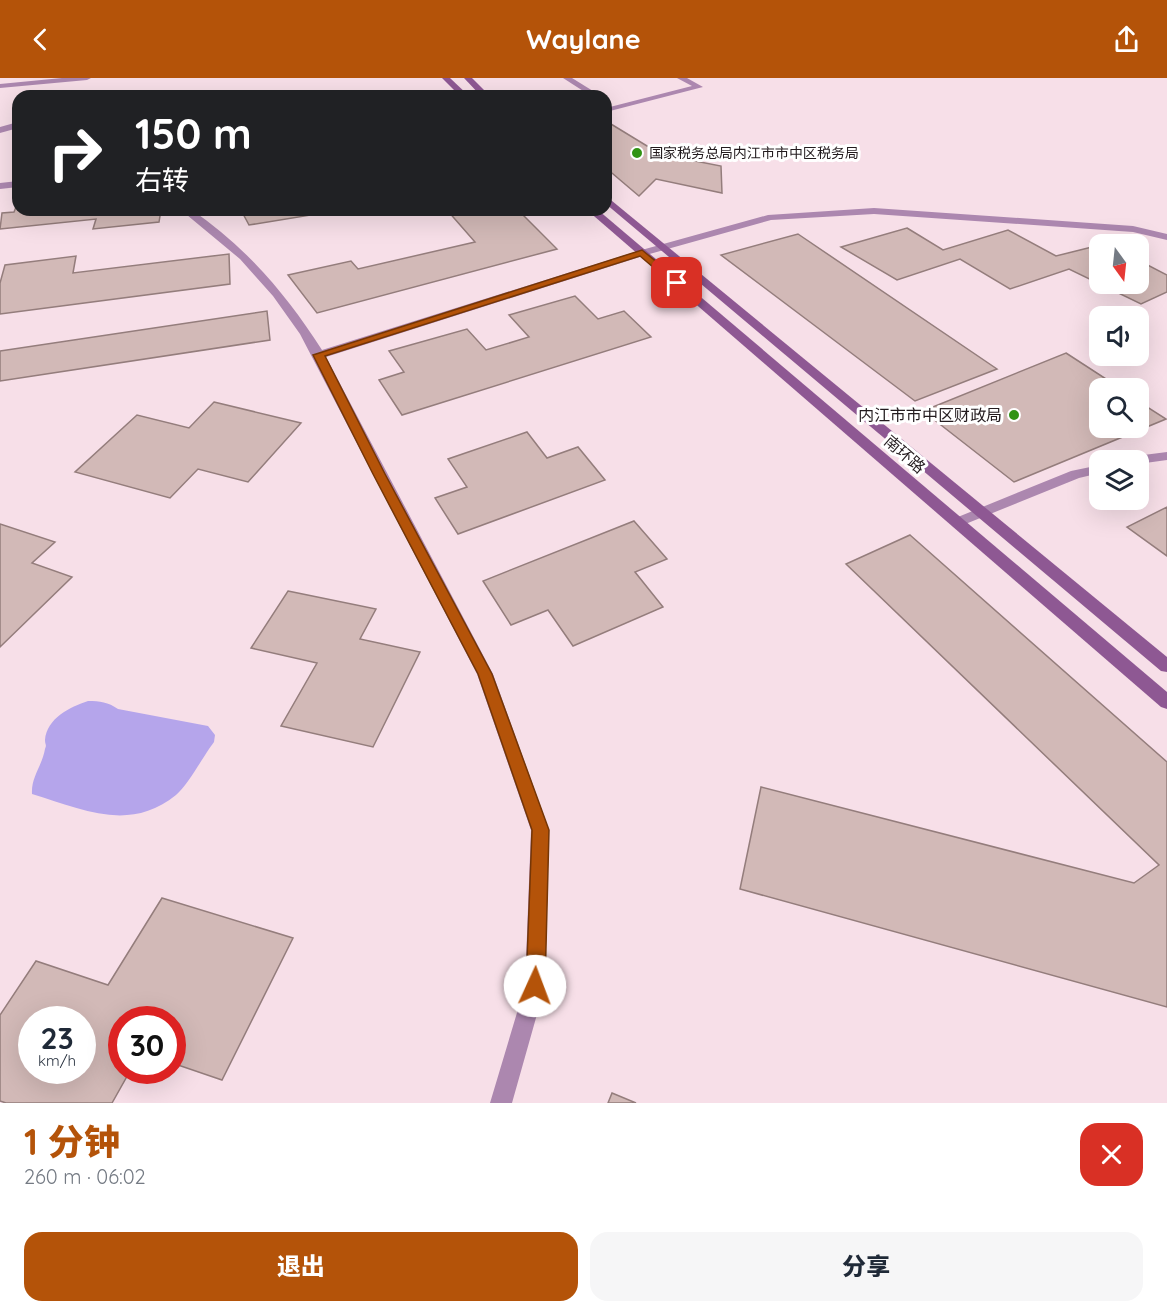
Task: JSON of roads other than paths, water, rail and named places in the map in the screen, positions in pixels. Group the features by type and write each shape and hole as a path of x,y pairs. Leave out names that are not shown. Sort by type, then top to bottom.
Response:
{"main road":[{"path":"446,78 459,90"},
{"path":"468,78 480,90"},
{"name":"南环路","path":"612,204 984,511 1167,666"},
{"name":"南环路","path":"599,216 1167,702"}],"street":[{"path":"0,86 87,78"},
{"path":"567,78 587,90"},
{"path":"612,109 699,87 681,78"},
{"path":"612,106 616,108"},
{"path":"319,355 642,253 771,217 874,211 1133,229 1167,229"},
{"path":"195,216 214,228 269,284 308,336 319,355 485,674 540,830 535,986 501,1103"},
{"path":"1133,229 1167,237"},
{"path":"1149,458 1167,456"},
{"path":"958,522 1076,474 1089,471"}],"place":[{"name":"国家税务总局内江市市中区税务局","path":"637,153"},
{"name":"内江市市中区财政局","path":"1014,415"}]}
